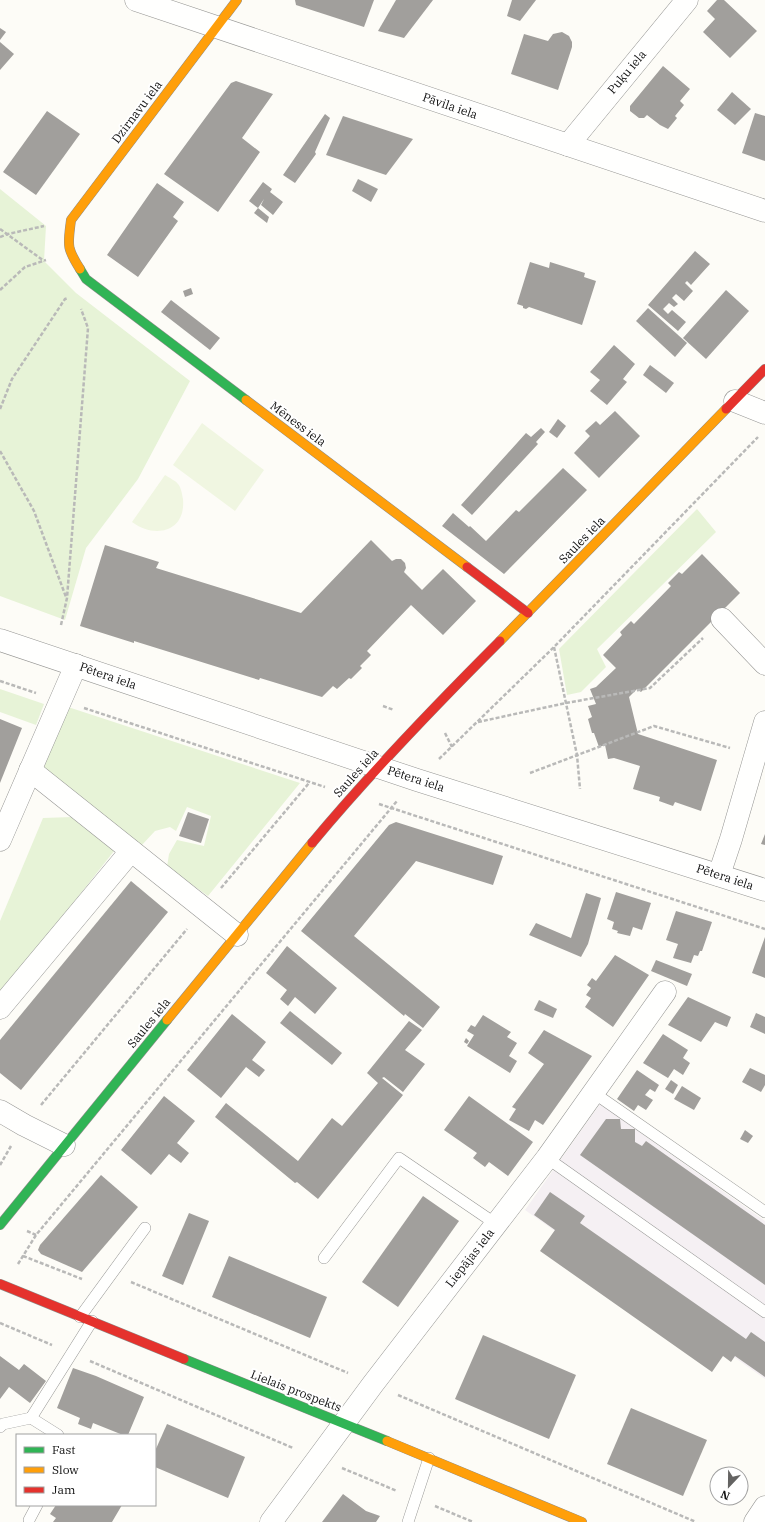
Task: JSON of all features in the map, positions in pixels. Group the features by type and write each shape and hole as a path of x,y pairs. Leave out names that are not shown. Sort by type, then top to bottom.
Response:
{"street":[{"name":"Pāvila iela","path":"136,0 765,211"},
{"name":"Dzirnavu iela","path":"68,243 71,220 237,0"},
{"name":"Puķu iela","path":"568,145 687,0"},
{"name":"Mēness iela","path":"68,243 70,253 86,279 528,613"},
{"name":"Saules iela","path":"0,1225 351,796 421,720 528,613 765,369"},
{"path":"734,401 765,413"},
{"path":"722,619 765,664"},
{"name":"Pētera iela","path":"0,640 417,780 765,890"},
{"path":"0,840 76,665"},
{"path":"719,875 765,722"},
{"path":"30,770 237,935"},
{"path":"0,1008 131,851"},
{"name":"Liepājas iela","path":"271,1522 377,1378 546,1158 665,992"},
{"path":"0,1111 64,1145"},
{"name":"Lielais prospekts","path":"0,1284 344,1423 582,1522"},
{"path":"755,1522 765,1507"}],"lane":[{"path":"594,1093 765,1212"},
{"path":"324,1258 399,1158 496,1224"},
{"path":"546,1158 765,1312"},
{"path":"80,1317 145,1228"},
{"path":"30,1418 92,1321"},
{"path":"0,1427 3,1424 30,1418 56,1434"},
{"path":"408,1522 429,1458"},
{"path":"29,1520 36,1506"}],"path":[{"path":"0,237 71,220"},
{"path":"0,228 44,261"},
{"path":"0,290 25,267 70,253"},
{"path":"0,409 12,379 65,299 76,293 86,279"},
{"path":"60,625 67,598 88,328 76,293"},
{"path":"80,1279 23,1256 41,1229 391,808 417,780 554,647 759,435"},
{"path":"0,451 34,512 67,598"},
{"path":"477,722 566,703 650,688 722,619"},
{"path":"554,647 577,755 580,789"},
{"path":"0,681 765,929"},
{"path":"383,706 398,712"},
{"path":"530,773 654,726 734,749"},
{"path":"445,733 452,747"},
{"path":"0,1165 24,1125 309,782"},
{"path":"126,1279 348,1373"},
{"path":"0,1323 292,1448"},
{"path":"398,1395 696,1522"}],"shaded area":[{"path":"600,1104 765,1221 765,1379 525,1210"}],"green space":[{"path":"0,189 46,226 44,261 76,293 190,381 138,479 86,548 65,620 0,596"},
{"path":"202,423 264,470 235,511 173,465"},
{"path":"165,475 174,480 181,489 183,510 180,519 167,529 159,531 141,527 132,522"},
{"path":"697,509 716,532 597,649 606,667 581,692 567,695 559,649"},
{"path":"0,689 44,704 36,725 0,712"},
{"path":"65,706 300,783 208,896 167,867 169,854 177,840 204,846 211,816 187,807 176,831 170,827 155,831 141,846 40,765"},
{"path":"72,817 114,851 0,996 0,921 43,818"}],"building":[{"path":"295,0 374,0 364,27 296,5"},
{"path":"396,0 433,0 404,38 378,31"},
{"path":"512,0 536,0 520,21 507,16"},
{"path":"717,0 724,0 757,31 730,58 703,32 715,19 707,11"},
{"path":"0,28 6,32 0,40"},
{"path":"562,32 569,36 572,42 572,47 558,90 511,74 524,34 548,41 553,34"},
{"path":"0,42 14,54 0,70"},
{"path":"663,66 690,89 680,101 684,105 675,116 677,118 668,129 647,115 644,118 639,118 630,111 630,106"},
{"path":"236,81 273,94 242,138 260,152 218,212 164,174 231,83"},
{"path":"732,92 751,109 735,125 717,110"},
{"path":"47,111 80,134 36,195 3,172"},
{"path":"755,113 765,116 765,161 742,153"},
{"path":"325,114 330,118 315,152 316,154 295,183 283,175"},
{"path":"343,116 413,139 386,175 326,155"},
{"path":"358,179 378,189 371,202 352,191"},
{"path":"263,182 272,189 270,192 283,202 273,215 261,205 264,199 258,208 249,201"},
{"path":"157,183 184,202 173,217 178,221 138,277 107,255"},
{"path":"258,208 269,217 267,223 254,213"},
{"path":"695,251 710,264 691,285 687,281 685,283 693,291 684,301 676,294 672,298 678,304 674,307 669,303 663,309 668,314 672,310 686,322 678,331 648,305"},
{"path":"530,262 549,268 550,262 585,273 584,277 596,281 582,325 529,307 526,309 517,304"},
{"path":"191,288 193,294 185,297 183,291"},
{"path":"726,290 749,311 706,359 683,338"},
{"path":"171,300 220,338 210,350 161,312"},
{"path":"648,308 687,343 675,357 636,321"},
{"path":"614,345 635,364 623,379 627,382 607,405 590,391 600,380 590,372"},
{"path":"650,365 674,383 666,393 643,375"},
{"path":"615,411 640,436 599,478 574,453 590,436 585,431 596,421 600,425"},
{"path":"558,419 566,426 557,438 549,432"},
{"path":"541,428 545,432 536,442 538,444 472,515 461,505 526,433 531,437"},
{"path":"563,468 587,490 504,574 442,526 453,513 486,541 516,510 519,512"},
{"path":"371,540 392,561 401,559 405,563 406,568 404,572 422,590 443,569 476,601 443,635 411,605 367,651 371,655 360,666 362,668 351,679 349,678 337,689 333,686 322,697 260,678 259,680 134,641 134,643 80,626 105,545 159,562 156,568 301,613"},
{"path":"702,554 740,593 641,692 637,689 629,697 638,734 717,760 701,811 675,802 673,806 659,801 660,797 633,789 640,766 614,758 608,759 605,745 599,747 594,733 592,733 588,719 592,717 588,706 596,704 590,689 596,687 616,668 603,655 622,635 620,632 631,621 634,624 671,586 668,583 679,572 682,574"},
{"path":"0,719 22,728 0,783"},
{"path":"188,812 209,819 201,843 179,836"},
{"path":"396,822 503,856 493,885 416,861 354,936 440,1007 423,1028 405,1014 404,1016 301,931 389,825"},
{"path":"765,834 765,845 761,844"},
{"path":"131,881 168,912 21,1090 0,1073 0,1040"},
{"path":"616,892 651,903 642,930 633,927 630,936 617,933 618,931 612,929 614,922 607,919"},
{"path":"586,893 601,898 588,944 581,957 529,935 536,923 571,938"},
{"path":"676,911 712,922 702,951 700,951 698,956 694,955 691,963 673,958 678,944 666,940"},
{"path":"765,937 765,978 752,973"},
{"path":"287,946 337,988 315,1014 295,997 288,1006 280,999 287,990 266,973"},
{"path":"615,955 649,975 613,1027 585,1007 591,998 586,995 591,988 587,985 592,978 596,981"},
{"path":"656,960 692,974 687,986 651,971"},
{"path":"688,997 731,1017 727,1027 715,1022 701,1042 668,1025"},
{"path":"539,1000 557,1009 553,1018 534,1010"},
{"path":"290,1011 342,1053 332,1065 280,1023"},
{"path":"756,1013 765,1017 765,1034 750,1027"},
{"path":"232,1014 266,1042 252,1060 265,1070 259,1077 246,1067 221,1098 187,1070"},
{"path":"483,1015 511,1032 507,1037 517,1043 509,1056 517,1061 510,1073 467,1046 474,1035 467,1031 471,1025 475,1027"},
{"path":"409,1021 422,1030 405,1050 425,1064 403,1092 384,1077 382,1078 403,1095 318,1199 297,1182 295,1183 215,1117 226,1103 298,1161 332,1118 342,1126 378,1083 367,1073"},
{"path":"544,1030 592,1056 543,1125 535,1120 529,1131 509,1120 516,1109 512,1107 544,1064 528,1053"},
{"path":"663,1034 688,1050 683,1058 690,1063 683,1075 674,1069 668,1078 643,1063"},
{"path":"466,1038 469,1041 467,1044 464,1042"},
{"path":"750,1068 765,1075 765,1085 761,1092 742,1082"},
{"path":"637,1070 659,1085 655,1092 650,1089 645,1095 653,1100 646,1110 638,1105 634,1111 617,1099"},
{"path":"671,1080 678,1085 673,1094 665,1089"},
{"path":"682,1086 701,1098 694,1110 674,1099"},
{"path":"164,1096 195,1121 177,1143 189,1153 181,1163 169,1154 151,1175 121,1150"},
{"path":"469,1096 533,1142 508,1176 489,1162 485,1167 473,1158 477,1153 444,1130"},
{"path":"606,1119 620,1119 621,1129 635,1129 635,1142 642,1146 646,1141 765,1225 765,1285 580,1155"},
{"path":"745,1130 753,1136 748,1143 740,1139"},
{"path":"101,1175 138,1207 82,1272 41,1254 38,1250 40,1245"},
{"path":"550,1192 585,1216 580,1223 746,1339 751,1332 765,1342 765,1377 735,1356 731,1362 723,1356 712,1372 540,1251 555,1230 534,1215"},
{"path":"423,1196 459,1221 398,1307 362,1282"},
{"path":"189,1213 209,1221 183,1285 162,1276"},
{"path":"229,1256 327,1297 310,1338 212,1297"},
{"path":"483,1335 576,1375 549,1439 455,1399"},
{"path":"0,1356 19,1370 24,1364 46,1381 30,1403 9,1387 0,1399"},
{"path":"73,1368 96,1376 144,1397 128,1434 120,1434 93,1423 91,1429 78,1424 80,1418 57,1408"},
{"path":"631,1408 707,1440 683,1496 607,1464"},
{"path":"167,1424 245,1457 228,1498 156,1467 156,1449"},
{"path":"343,1494 366,1511 380,1516 376,1522 322,1522"},
{"path":"55,1506 121,1506 112,1522 53,1522 56,1518 50,1514"}],"traffic: fast":[{"path":"80,269 86,279 246,400"},
{"path":"0,1225 167,1020"},
{"path":"184,1359 387,1441"}],"traffic: slow":[{"path":"80,269 72,256 69,246 71,220 237,0"},
{"path":"246,400 467,567"},
{"path":"500,641 726,409"},
{"path":"167,1020 312,843"},
{"path":"387,1441 582,1522"}],"traffic: jam":[{"path":"726,409 765,369"},
{"path":"467,567 528,613"},
{"path":"312,843 404,740 500,641"},
{"path":"0,1284 184,1359"}]}
